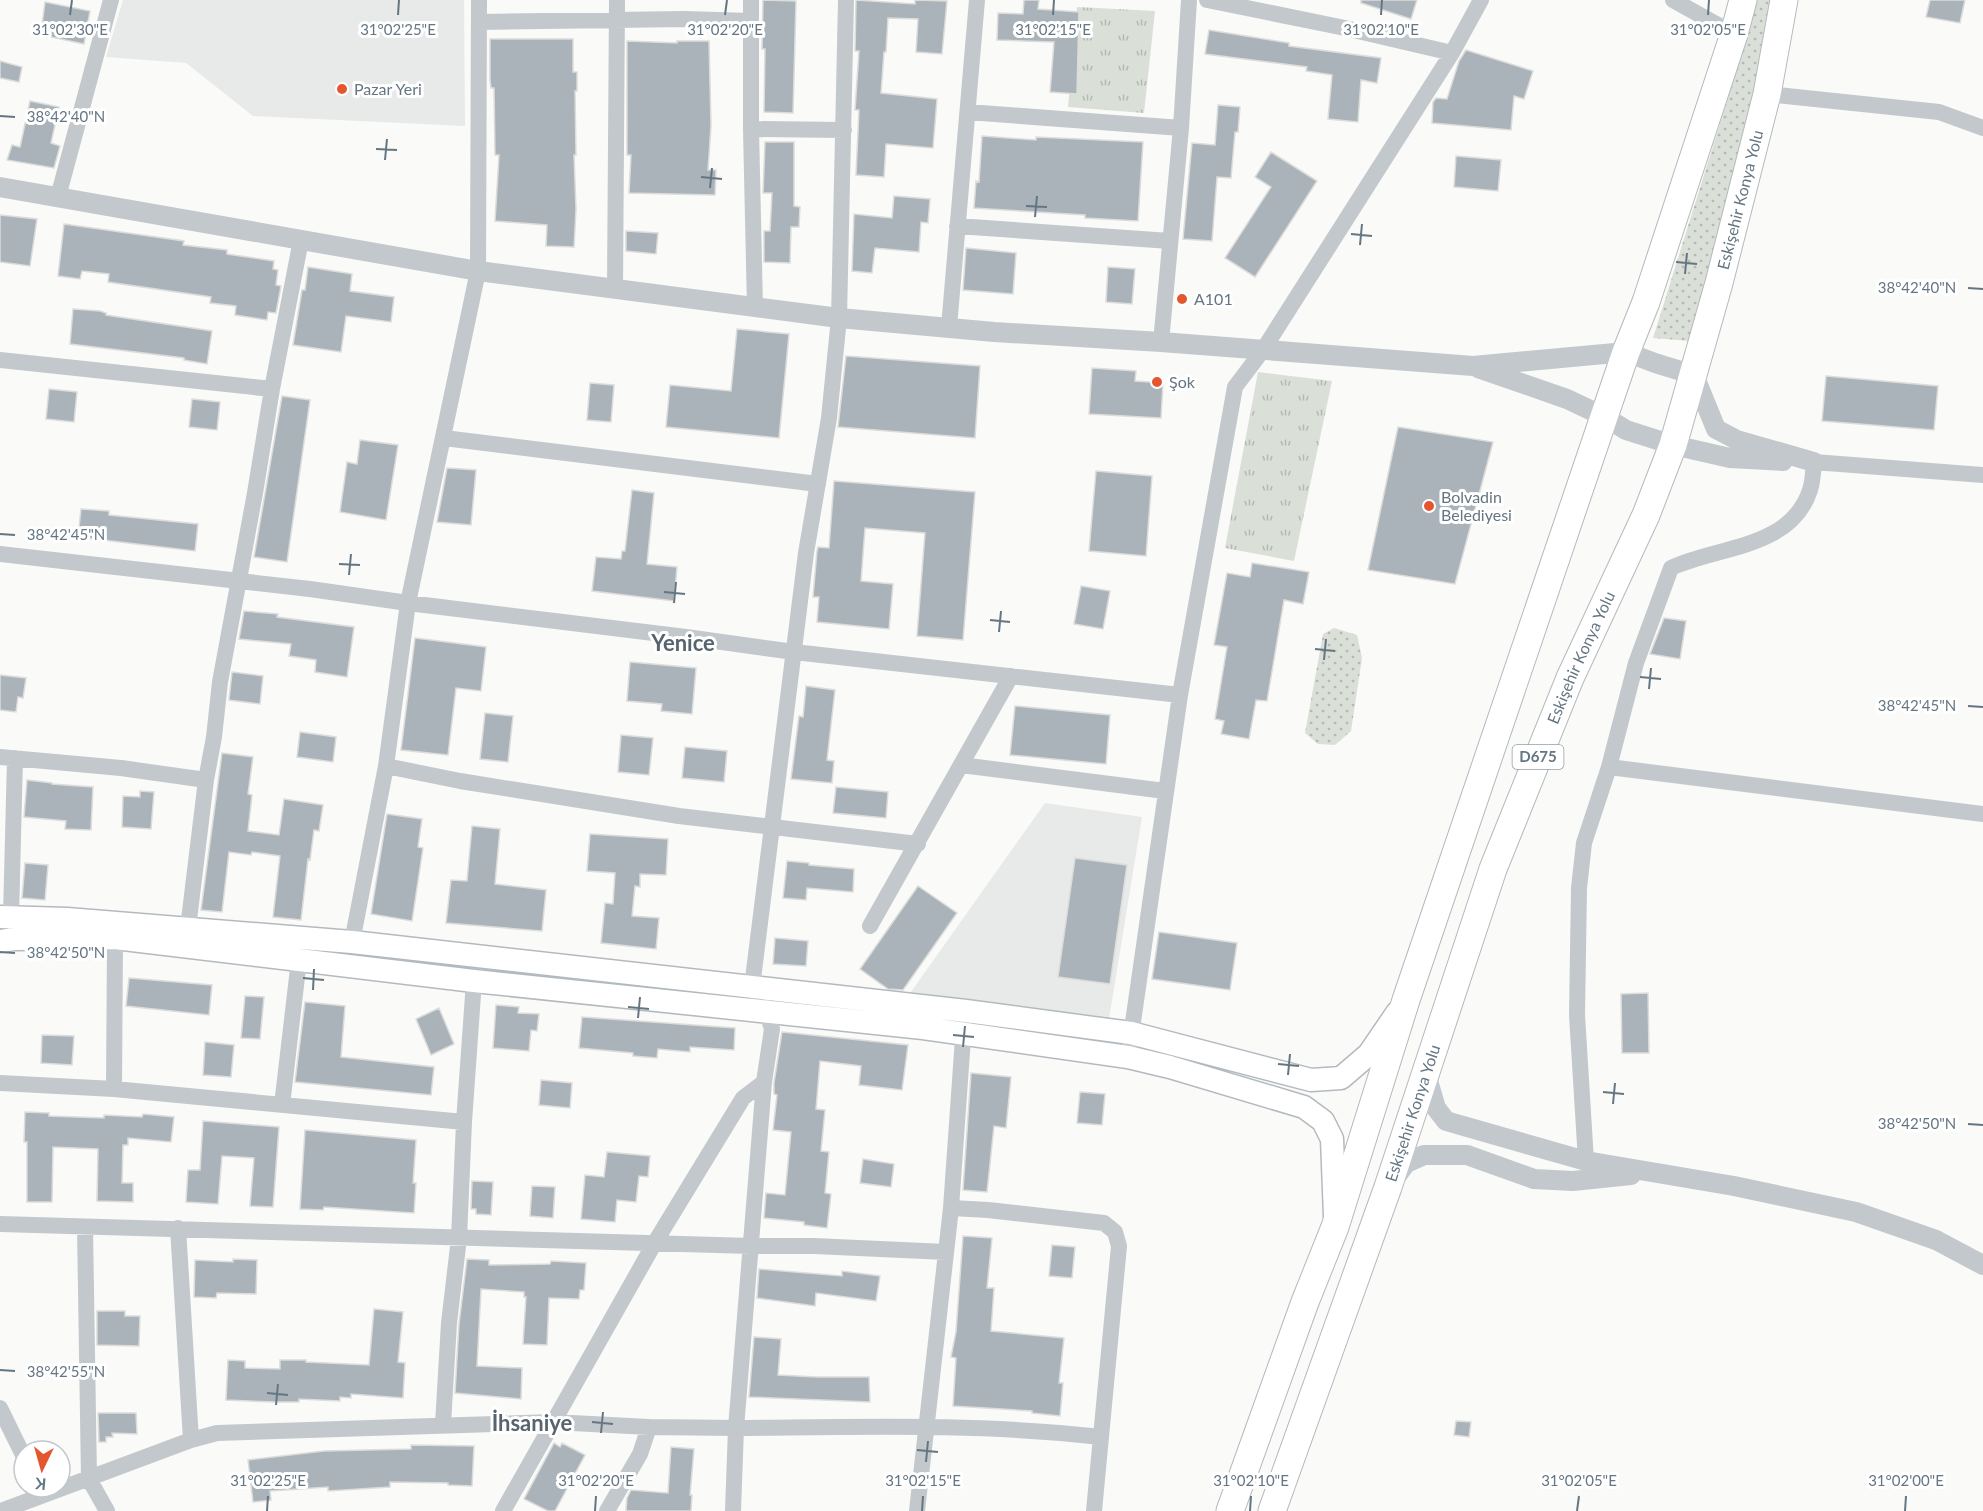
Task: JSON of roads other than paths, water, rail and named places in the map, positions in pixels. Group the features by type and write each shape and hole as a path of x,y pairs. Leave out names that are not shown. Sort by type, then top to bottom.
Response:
{"highway":[{"name":"D675","path":"1230,1511 1305,1302 1335,1227 1406,1000 1626,352 1646,302 1734,34 1743,0"},
{"name":"Eskişehir Konya Yolu","path":"1272,1511 1388,1187 1493,868 1570,678 1646,515 1673,445 1719,283 1767,94 1784,0"}],"main road":[{"path":"6,917 188,928 352,942 752,987 964,1022 1128,1057 1170,1067 1304,1107 1323,1121 1332,1139 1335,1227"},
{"path":"0,941 115,938 474,981 766,1010 1131,1033 1311,1080 1341,1078 1369,1054 1406,1000"}],"street":[{"path":"58,197 111,0"},
{"path":"352,942 386,766 408,603 478,271 479,0"},
{"path":"615,289 617,0"},
{"path":"751,0 755,308"},
{"path":"733,1511 736,1428 764,1082 772,1029 766,1010 752,987 806,553 829,418 839,318 846,0"},
{"path":"949,327 977,0"},
{"path":"1161,342 1181,128 1189,0"},
{"path":"1207,0 1452,52"},
{"path":"1128,1057 1180,695 1235,387 1263,350 1452,52 1481,0"},
{"path":"1673,0 1734,34"},
{"path":"479,22 751,21"},
{"path":"1767,94 1939,112 1983,128"},
{"path":"968,112 1181,128"},
{"path":"751,129 844,130"},
{"path":"0,186 478,271 839,318 994,332 1161,342 1473,366 1626,352 1694,375 1716,429 1737,440 1814,462"},
{"path":"957,226 1170,241"},
{"path":"188,928 220,682 301,240"},
{"path":"0,360 272,389"},
{"path":"1473,366 1567,399 1626,430 1673,445 1730,458 1983,475"},
{"path":"444,438 818,483"},
{"path":"1586,1161 1577,1015 1579,888 1584,843 1609,767 1636,663 1671,568 1685,561 1763,539 1790,522 1801,508 1810,489 1814,462"},
{"path":"0,554 238,580 794,652 1180,695"},
{"path":"870,926 1011,676"},
{"path":"6,917 7,758 121,768 206,780"},
{"path":"962,765 1165,790"},
{"path":"386,766 460,781 679,816 918,844"},
{"path":"1609,767 1983,814"},
{"path":"114,1089 115,938"},
{"path":"282,1104 299,960"},
{"path":"443,1424 449,1323 459,1238 474,981"},
{"path":"917,1511 951,1208 964,1022"},
{"path":"1426,1074 1436,1108 1446,1121 1586,1161 1734,1186 1856,1212 1936,1240 1983,1265"},
{"path":"502,1511 654,1244 743,1098 764,1082"},
{"path":"0,1083 114,1089 464,1122"},
{"path":"1388,1187 1406,1163 1424,1155 1467,1155 1534,1179 1573,1181 1654,1173"},
{"path":"951,1208 1104,1222 1115,1232 1119,1246 1094,1511"},
{"path":"0,1224 654,1244 824,1246 946,1252"},
{"path":"85,1227 89,1479 107,1511"},
{"path":"178,1228 191,1440"},
{"path":"0,1408 15,1439"},
{"path":"72,1484 191,1440 217,1433 553,1422 736,1428 969,1426 1101,1437"},
{"path":"607,1511 640,1454 649,1426"},
{"path":"0,1511 26,1499"}],"place":[{"name":"Pazar Yeri","path":"342,89"},
{"name":"A101","path":"1182,299"},
{"name":"Şok","path":"1157,382"},
{"name":"Bolvadin Belediyesi","path":"1429,506"}],"district":[{"name":"Yenice","path":"683,643"},
{"name":"İhsaniye","path":"532,1423"}]}
